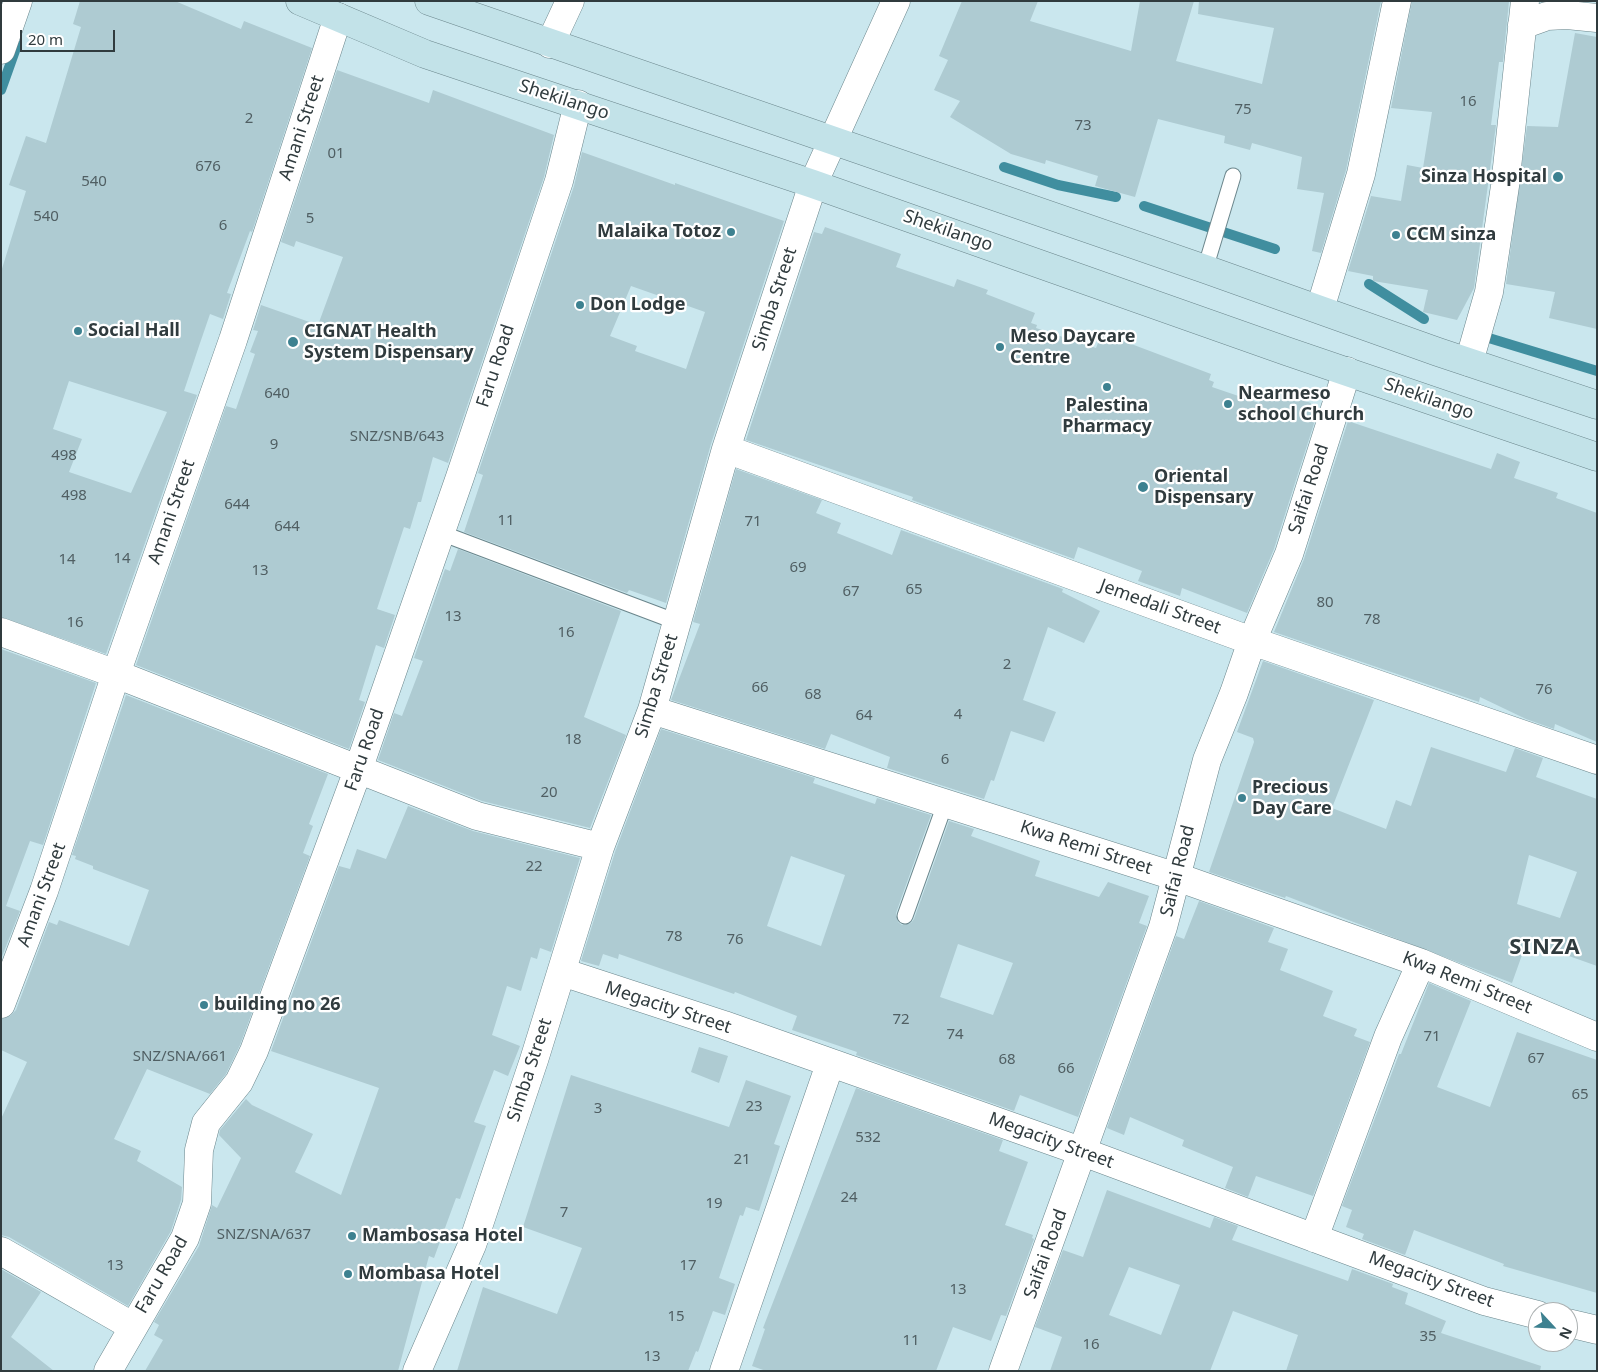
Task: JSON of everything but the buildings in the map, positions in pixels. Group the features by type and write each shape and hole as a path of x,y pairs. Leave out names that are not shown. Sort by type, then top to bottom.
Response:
{"main road":[{"name":"Shekilango","path":"300,1 425,54 813,184 1597,457"},
{"path":"443,4 550,44 835,140 1597,405"}],"street":[{"path":"1,50 14,8 30,1"},
{"path":"550,44 570,1"},
{"name":"Simba Street","path":"417,1371 472,1245 562,972 600,847 652,710 726,448 813,184 835,140 896,1"},
{"path":"1320,309 1361,174 1397,1"},
{"path":"1469,362 1489,292 1504,186 1523,13 1597,18"},
{"name":"Amani Street","path":"1,1004 44,891 116,674 233,340 338,17"},
{"name":"Faru Road","path":"108,1371 132,1326 185,1238 197,1202 199,1150 206,1123 239,1082 254,1051 358,770 441,533 558,181 578,104"},
{"name":"Saifai Road","path":"1003,1371 1084,1152 1163,927 1207,760 1234,693 1252,641 1289,554 1347,371"},
{"name":"Jemedali Street","path":"726,448 1252,641 1597,760"},
{"path":"1,632 116,674 477,816 600,847"},
{"name":"Kwa Remi Street","path":"652,710 1177,878 1420,963 1597,1037"},
{"path":"1314,1238 1388,1037 1420,963"},
{"name":"Megacity Street","path":"562,972 1084,1152 1484,1301 1528,1312"},
{"path":"724,1371 830,1064"},
{"path":"1,1251 132,1326"},
{"path":"1578,1325 1597,1330"}],"lane":[{"path":"1205,269 1233,176"},
{"path":"441,533 677,622"},
{"path":"905,916 945,804"}],"waterway":[{"path":"1,90 17,45"},
{"path":"1004,167 1058,185 1116,197"},
{"path":"1144,206 1275,249"},
{"path":"1369,284 1424,319"},
{"path":"1479,335 1597,371"}],"place":[{"name":"Sinza Hospital","path":"1558,177"},
{"name":"Malaika Totoz","path":"731,232"},
{"name":"CCM sinza","path":"1396,235"},
{"name":"Don Lodge","path":"580,305"},
{"name":"Social Hall","path":"78,331"},
{"name":"CIGNAT Health System Dispensary","path":"293,342"},
{"name":"Meso Daycare Centre","path":"1000,347"},
{"name":"Palestina Pharmacy","path":"1107,387"},
{"name":"Nearmeso school Church","path":"1228,404"},
{"name":"Oriental Dispensary","path":"1143,487"},
{"name":"Precious Day Care","path":"1242,798"},
{"name":"building no 26","path":"204,1005"},
{"name":"Mambosasa Hotel","path":"352,1236"},
{"name":"Mombasa Hotel","path":"348,1274"}],"district":[{"name":"SINZA","path":"1545,948"}]}
